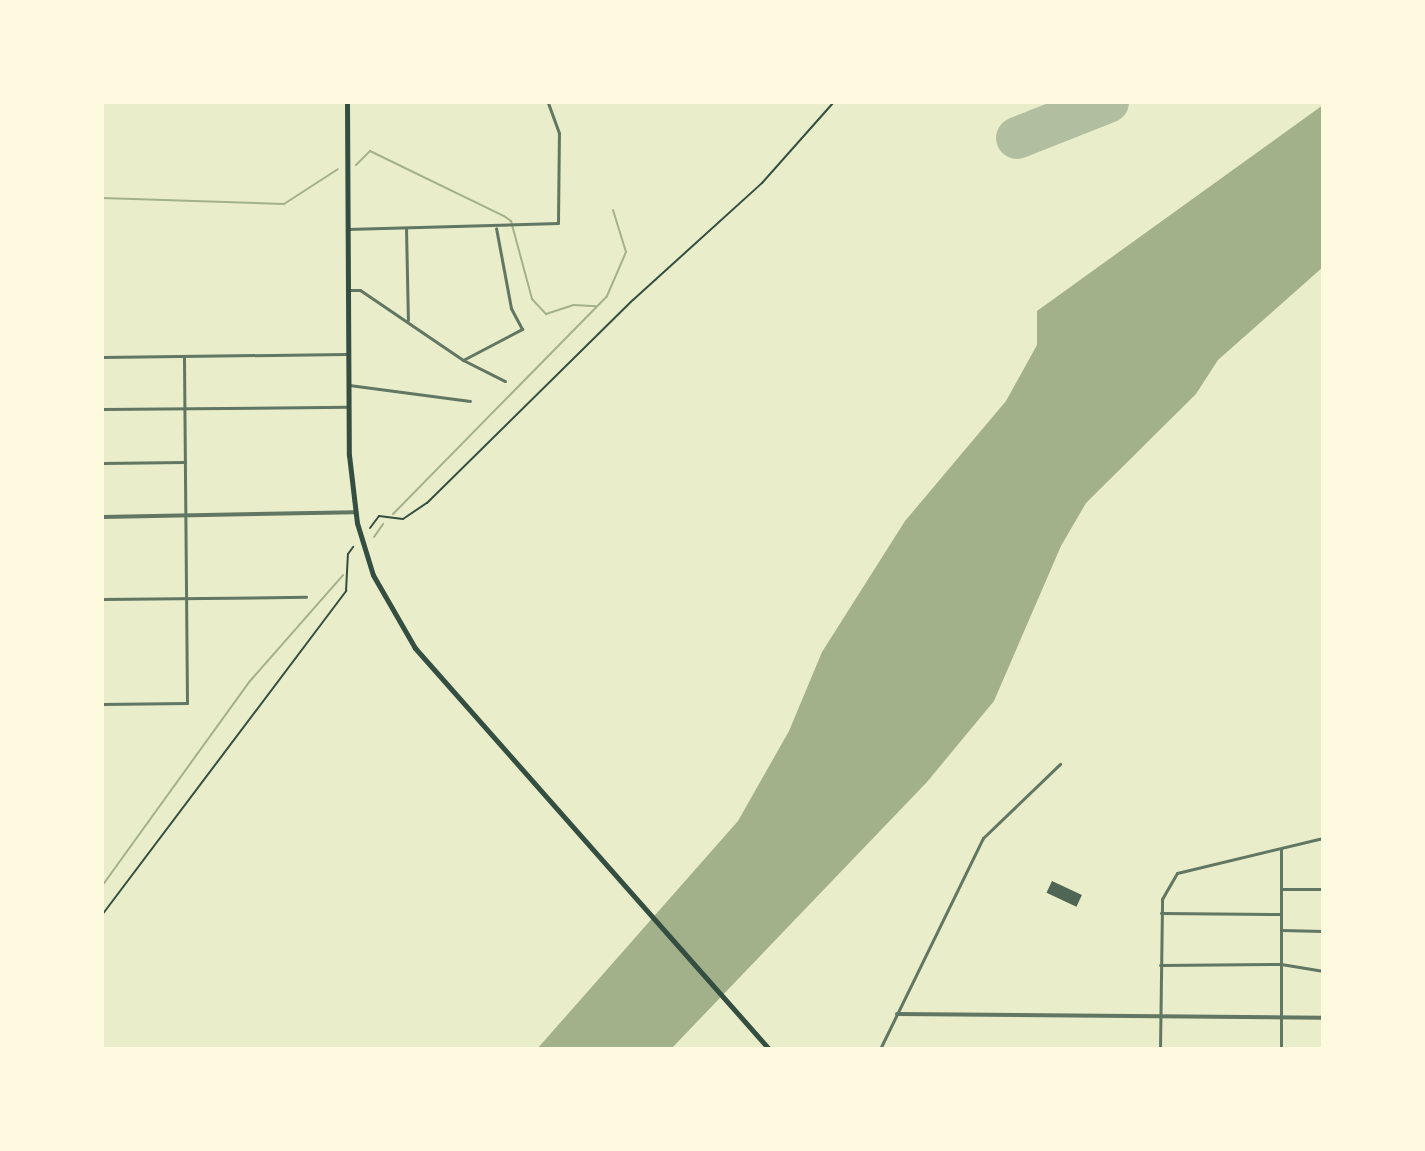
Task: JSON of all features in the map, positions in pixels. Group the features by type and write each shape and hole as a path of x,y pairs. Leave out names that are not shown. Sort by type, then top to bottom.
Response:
{"highway":[{"path":"347,102 349,407 355,512 379,587 401,628 431,667 768,1047"}],"street":[{"path":"347,229 496,228 558,223 559,133 548,102"},
{"path":"406,228 408,321"},
{"path":"463,360 522,329 511,308 496,228"},
{"path":"348,290 360,290 463,360 505,381"},
{"path":"102,357 348,354"},
{"path":"102,704 187,703 184,356"},
{"path":"349,385 470,401"},
{"path":"102,409 349,407"},
{"path":"102,463 185,462"},
{"path":"102,517 355,512"},
{"path":"102,599 306,597"},
{"path":"880,1049 983,838 1060,764"},
{"path":"1160,1049 1161,913 1177,873 1323,838"},
{"path":"1281,848 1281,1049"},
{"path":"1281,889 1323,889"},
{"path":"1161,913 1281,914"},
{"path":"1281,930 1323,931"},
{"path":"1160,965 1281,964 1323,971"},
{"path":"897,1014 1323,1018"}],"path":[{"path":"370,528 379,516 403,519 427,503 633,300 762,183 834,102"},
{"path":"102,915 346,591 348,554 353,547"}],"shaded area":[{"path":"1323,105 1323,267 1218,360 1196,394 1086,503 1061,546 994,701 927,782 671,1049 537,1049 738,821 789,731 822,652 905,521 1006,401 1037,345 1037,311"}],"building":[{"path":"1052,881 1082,895 1076,907 1047,893"}],"waterway":[{"path":"356,165 370,151 511,221 532,299 546,314 574,305 596,306"},
{"path":"102,198 284,204 338,169"},
{"path":"393,514 607,296 626,252 613,210"},
{"path":"374,537 383,524"},
{"path":"102,886 250,681 343,575"}],"runway":[{"path":"1017,138 1108,102"}]}
